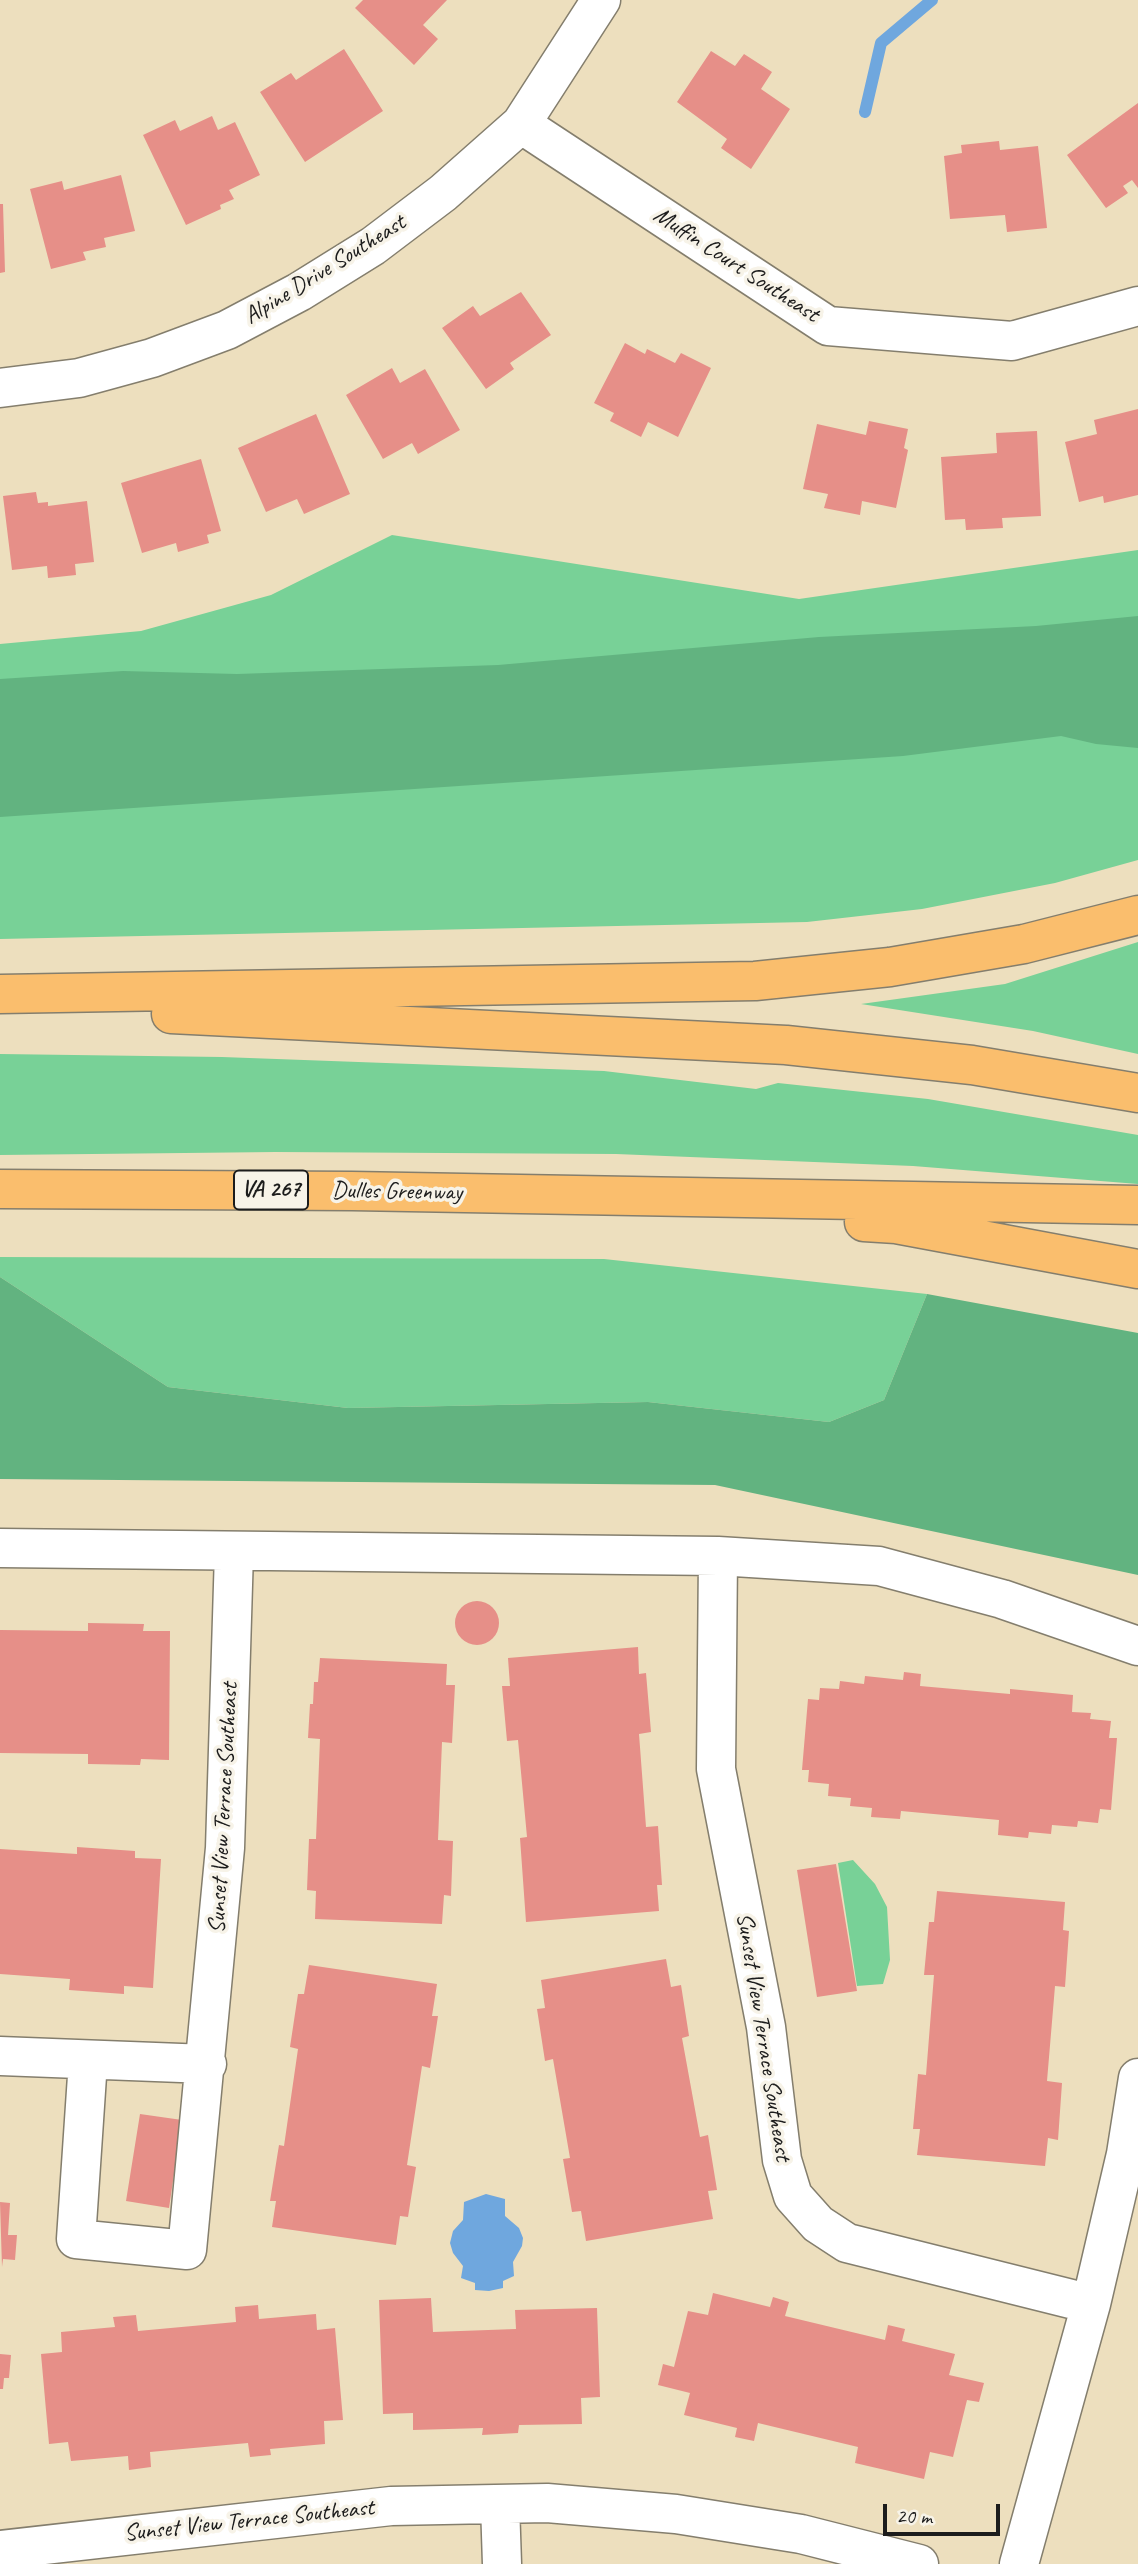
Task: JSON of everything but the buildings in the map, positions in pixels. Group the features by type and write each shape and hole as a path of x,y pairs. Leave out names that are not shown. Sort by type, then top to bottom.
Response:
{"highway":[{"path":"0,994 755,981 916,962 1024,944 1138,915"},
{"path":"0,1005 786,1045 972,1065 1138,1093"},
{"name":"Dulles Greenway","path":"0,1189 352,1191 541,1196"},
{"path":"541,1196 1138,1205"},
{"path":"541,1196 896,1224 1138,1269"}],"street":[{"name":"Alpine Drive Southeast","path":"0,388 79,377 152,358 227,330 299,292 373,247 443,193 522,124 601,0"},
{"name":"Muffin Court Southeast","path":"522,124 828,326 1012,341 1138,306"},
{"path":"0,1548 718,1556 879,1566 1002,1599 1138,1646"},
{"name":"Sunset View Terrace Southeast","path":"88,2061 76,2239 187,2250 207,2064 225,1848 234,1552"},
{"name":"Sunset View Terrace Southeast","path":"718,1556 716,1769 766,2027 782,2160 793,2196 818,2224 847,2243 1091,2304"},
{"path":"0,2056 207,2064"},
{"path":"1019,2564 1091,2304 1126,2154 1138,2078"},
{"name":"Sunset View Terrace Southeast","path":"0,2550 391,2506 547,2503 676,2514 801,2534 919,2564"},
{"path":"500,2504 502,2564"}],"green space":[{"path":"392,535 799,599 1138,550 1138,860 1055,883 922,909 807,922 0,939 0,644 141,631 271,595"},
{"path":"1138,616 1138,748 1096,744 1061,736 903,756 0,817 0,679 123,671 237,674 498,665 819,637 1036,626"},
{"path":"1138,942 1138,1054 1033,1031 861,1004 1005,984"},
{"path":"0,1054 222,1057 604,1071 756,1089 778,1083 928,1099 1138,1135 1138,1184 913,1166 616,1154 276,1152 0,1155"},
{"path":"0,1257 604,1259 927,1294 884,1400 829,1422 648,1402 348,1408 168,1387 0,1277"},
{"path":"0,1277 168,1387 348,1408 648,1402 829,1422 884,1400 927,1294 1138,1333 1138,1575 715,1485 0,1479"},
{"path":"853,1860 875,1884 887,1907 890,1960 883,1984 857,1986 838,1863"}],"water":[{"path":"486,2194 505,2199 505,2216 519,2228 523,2238 522,2246 513,2262 514,2276 503,2281 503,2288 489,2291 475,2290 475,2283 461,2278 463,2266 453,2253 450,2243 453,2231 463,2220 464,2202"}],"waterway":[{"path":"865,112 881,43 932,0"}]}
